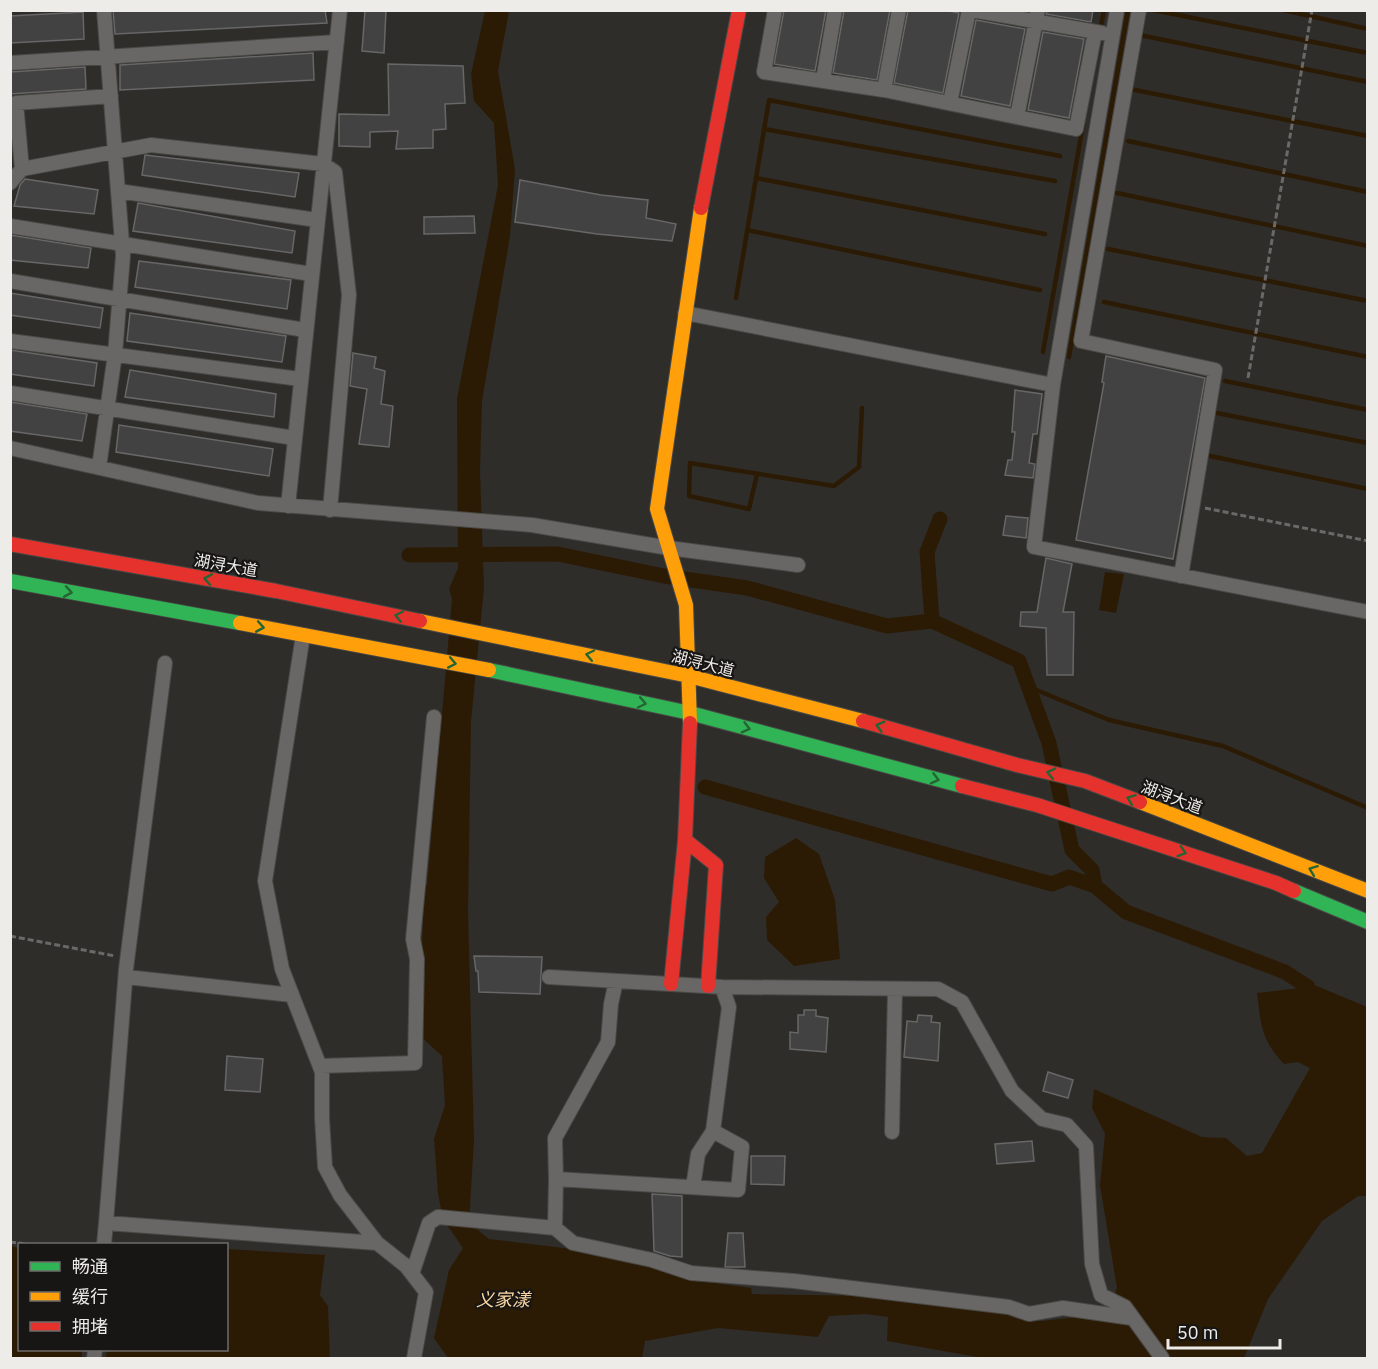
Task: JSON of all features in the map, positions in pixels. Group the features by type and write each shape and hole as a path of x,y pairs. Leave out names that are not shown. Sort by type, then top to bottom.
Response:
{"main road":[{"path":"671,984 686,840 689,676 686,605 657,509 700,215 739,10"},
{"name":"湖浔大道","path":"10,544 276,591 689,676 897,730 1017,765 1086,781 1368,891"},
{"path":"10,581 497,672 690,713 1037,805 1276,883 1368,922"},
{"path":"686,840 716,865 715,987"}],"street":[{"path":"99,467 115,354 123,256 104,10"},
{"path":"288,506 340,10"},
{"path":"775,10 764,72 884,90 1076,129 1095,32"},
{"path":"823,80 835,10"},
{"path":"884,90 899,10"},
{"path":"950,103 970,10 1037,16 1113,35"},
{"path":"1117,10 1053,385 1034,547 1368,612"},
{"path":"1139,10 1081,341 1215,370 1181,576"},
{"path":"1017,117 1037,16"},
{"path":"10,63 336,42"},
{"path":"22,170 16,103 111,96"},
{"path":"10,183 22,170 151,145 323,164 335,172 349,295 330,510"},
{"path":"118,191 317,220"},
{"path":"10,226 311,274"},
{"path":"10,281 305,330"},
{"path":"686,313 1053,385"},
{"path":"10,340 300,379"},
{"path":"10,393 294,438"},
{"path":"10,448 258,503 532,525 669,548 798,565"},
{"path":"303,635 265,881 282,969 322,1072 325,1167 340,1195 377,1243 406,1266 426,1292 414,1359"},
{"path":"104,1243 127,959 165,663"},
{"path":"320,1066 415,1063 417,959 413,939 434,717"},
{"path":"126,977 292,995"},
{"path":"549,977 715,987 938,989 962,1002 1012,1091 1042,1119 1067,1125 1086,1146 1092,1264 1101,1295 1125,1307 1162,1359"},
{"path":"555,1228 555,1138 608,1042 611,1004 616,981"},
{"path":"693,1187 698,1154 713,1131 729,1007 715,987"},
{"path":"892,1132 895,989"},
{"path":"556,1179 738,1190 742,1147 713,1131"},
{"path":"412,1274 429,1223 438,1217 555,1228 573,1243 652,1260 691,1273 794,1281 1009,1307 1029,1314 1063,1308 1132,1318"},
{"path":"106,1223 377,1243"}],"path":[{"path":"1248,378 1312,10"},
{"path":"1193,506 1368,541"},
{"path":"10,936 127,959"}],"water":[{"name":"义家漾","path":"485,11 509,11 498,71 515,169 510,236 482,401 480,471 484,588 471,721 468,911 474,1140 469,1223 489,1239 572,1249 632,1261 692,1280 751,1288 752,1294 871,1296 980,1309 1041,1321 1107,1314 1117,1288 1100,1185 1105,1134 1092,1108 1094,1089 1202,1137 1226,1138 1247,1156 1262,1153 1310,1068 1298,1062 1284,1064 1276,1055 1263,1032 1257,993 1317,986 1367,1007 1367,1196 1358,1196 1322,1221 1268,1299 1244,1358 983,1358 887,1341 888,1317 866,1314 829,1316 818,1337 718,1328 645,1341 642,1358 448,1358 434,1338 449,1270 463,1248 443,1219 438,1194 434,1139 445,1105 442,1056 419,1035 424,889 427,885 452,599 449,589 458,568 457,399 498,185 494,123 474,101 471,74"},
{"path":"1105,572 1124,574 1116,613 1099,610"},
{"path":"796,838 819,854 835,900 840,959 794,966 767,940 766,917 779,902 764,878 765,857"},
{"path":"11,1246 18,1248 18,1351 82,1351 82,1358 11,1358"},
{"path":"228,1249 325,1255 320,1295 328,1306 330,1358 106,1358 107,1351 228,1351"}],"building":[{"path":"113,10 325,10 327,23 115,34"},
{"path":"365,10 386,10 384,53 362,51"},
{"path":"784,10 826,10 815,71 774,64"},
{"path":"844,10 890,10 877,80 833,73"},
{"path":"908,10 944,10 959,13 943,93 894,83"},
{"path":"1047,10 1093,10 1091,22 1046,14"},
{"path":"83,12 84,39 10,43 10,16"},
{"path":"976,20 1025,29 1010,106 961,96"},
{"path":"1043,32 1084,39 1069,118 1028,110"},
{"path":"313,53 314,80 120,90 120,65"},
{"path":"388,64 463,66 465,103 445,104 446,129 433,130 433,148 396,149 398,131 370,132 370,147 339,146 339,114 389,115"},
{"path":"85,67 86,89 10,94 10,72"},
{"path":"145,155 299,173 295,197 142,175"},
{"path":"25,179 98,190 94,214 14,206 20,185"},
{"path":"520,180 601,195 648,200 646,218 676,224 672,241 597,234 515,222"},
{"path":"138,203 295,231 292,253 133,231"},
{"path":"474,216 475,233 424,234 424,217"},
{"path":"10,235 91,248 88,268 10,260"},
{"path":"139,261 291,280 287,309 135,287"},
{"path":"10,293 103,308 100,328 10,315"},
{"path":"130,313 286,336 282,362 127,341"},
{"path":"10,350 97,363 94,386 10,374"},
{"path":"353,353 376,357 374,368 385,371 381,404 393,406 389,447 359,444 367,389 350,386"},
{"path":"1106,356 1205,378 1173,559 1076,540 1104,383 1102,382"},
{"path":"130,370 276,394 274,417 125,397"},
{"path":"1015,390 1042,394 1037,434 1033,434 1029,463 1035,464 1033,478 1005,475 1008,460 1012,460"},
{"path":"10,402 87,414 82,441 10,431"},
{"path":"119,425 273,449 269,476 116,452"},
{"path":"1006,516 1028,518 1026,538 1003,535"},
{"path":"1046,558 1072,564 1063,612 1074,612 1073,675 1047,675 1046,628 1020,626 1021,612 1037,612"},
{"path":"474,956 542,957 540,994 479,992 478,971 476,971"},
{"path":"804,1010 816,1010 816,1016 828,1018 826,1052 790,1049 790,1032 798,1033 798,1015 804,1015"},
{"path":"918,1015 932,1016 931,1022 940,1023 938,1061 904,1057 907,1021 917,1022"},
{"path":"227,1056 263,1059 260,1092 225,1090"},
{"path":"1048,1072 1073,1080 1068,1098 1043,1091"},
{"path":"1032,1141 1034,1161 997,1164 995,1144"},
{"path":"751,1156 785,1156 784,1185 751,1184"},
{"path":"652,1194 682,1196 682,1257 654,1251"},
{"path":"728,1233 743,1233 745,1267 725,1267"}],"waterway":[{"path":"1100,31 1104,10"},
{"path":"1069,357 1128,10"},
{"path":"1153,10 1368,53"},
{"path":"1283,10 1368,29"},
{"path":"1140,35 1368,82"},
{"path":"1130,89 1368,136"},
{"path":"736,298 769,100 1060,156"},
{"path":"1043,352 1083,125"},
{"path":"764,129 1055,181"},
{"path":"1128,141 1368,192"},
{"path":"756,178 1045,234"},
{"path":"1117,193 1368,246"},
{"path":"747,230 1040,290"},
{"path":"1108,249 1368,301"},
{"path":"1104,302 1368,357"},
{"path":"1225,381 1368,410"},
{"path":"757,474 749,509 689,496 690,463 834,486 859,467 862,408"},
{"path":"1217,413 1368,443"},
{"path":"1210,456 1368,489"},
{"path":"940,519 927,552 932,621 1019,661 1049,743 1072,850 1092,870 1095,886 1126,912 1285,972 1308,987"},
{"path":"409,555 558,554 664,576 747,588 887,626 932,621"},
{"path":"1029,687 1109,720 1223,746 1368,808"},
{"path":"705,787 1052,884 1069,877 1095,886"}],"traffic: fast":[{"path":"10,581 240,623"},
{"path":"489,670 690,713 962,786"},
{"path":"1294,891 1368,922"}],"traffic: slow":[{"path":"690,723 686,605 657,509 701,208"},
{"path":"420,621 689,676 863,721"},
{"path":"240,623 489,670"},
{"path":"1140,802 1368,891"}],"traffic: jam":[{"path":"701,208 739,10"},
{"path":"10,544 276,591 420,621"},
{"path":"863,721 1017,765 1085,781 1140,802"},
{"path":"671,984 685,840 690,723"},
{"path":"962,786 1037,805 1276,883 1294,891"},
{"path":"685,840 716,865 708,986"}]}
